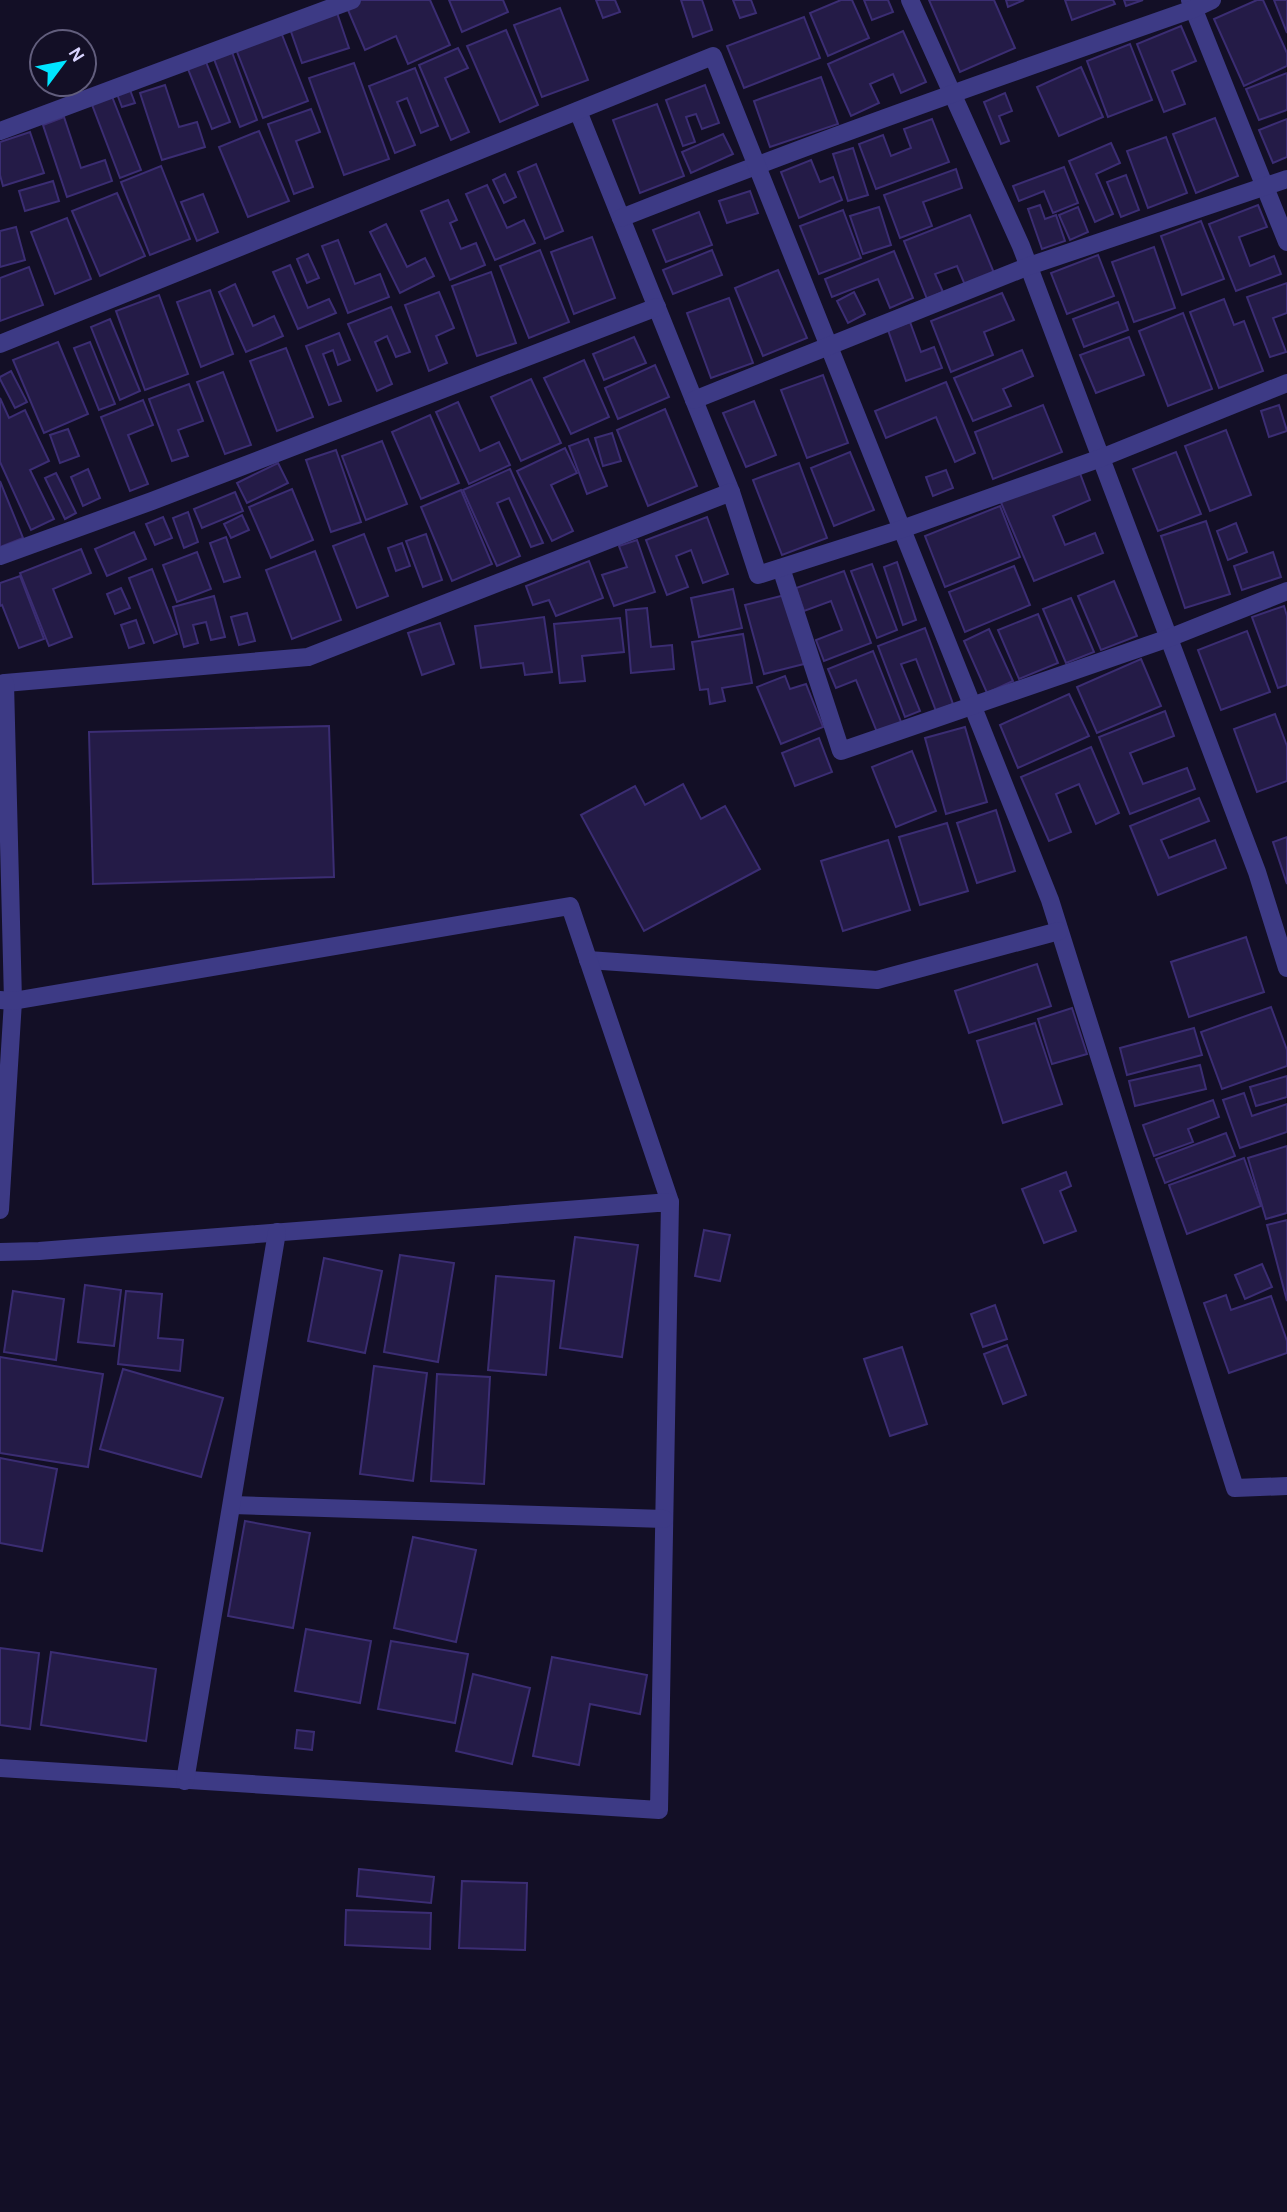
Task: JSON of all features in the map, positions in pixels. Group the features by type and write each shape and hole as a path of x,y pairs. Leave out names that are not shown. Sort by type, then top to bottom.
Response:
{"street":[{"path":"0,131 352,0"},
{"path":"910,0 1029,266 1257,872 1287,968"},
{"path":"621,219 757,164 1191,4 1212,0"},
{"path":"1191,4 1287,242"},
{"path":"0,344 713,56 1050,900 1235,1488 1287,1486"},
{"path":"578,111 731,492 758,575 902,530 1101,458 1287,383"},
{"path":"694,400 1029,266 1287,178"},
{"path":"0,556 178,491 657,307"},
{"path":"0,1210 6,1000 2,684 308,657 731,492"},
{"path":"781,568 841,751 1169,638 1287,591"},
{"path":"0,1768 659,1810 670,1202 570,906 6,1000"},
{"path":"588,960 877,980 1059,931"},
{"path":"0,1252 670,1202"},
{"path":"185,1780 277,1232"},
{"path":"232,1504 664,1519"}],"building":[{"path":"352,0 430,0 450,45 408,64 396,36 365,50 345,3"},
{"path":"449,0 503,0 508,12 462,32"},
{"path":"596,0 615,0 620,12 603,18"},
{"path":"681,0 702,0 712,30 693,37"},
{"path":"733,0 751,0 756,13 740,18"},
{"path":"841,0 852,0 869,38 828,56 810,13"},
{"path":"864,0 888,0 893,12 872,20"},
{"path":"929,0 994,0 1015,48 960,72"},
{"path":"1006,0 1024,0 1008,7"},
{"path":"1065,0 1113,0 1115,4 1072,20"},
{"path":"1124,0 1143,0 1126,6"},
{"path":"1257,0 1263,0 1287,53 1287,66 1244,86 1214,19"},
{"path":"1274,0 1287,0 1287,33"},
{"path":"335,7 349,48 302,63 288,23"},
{"path":"560,8 588,80 542,97 514,25"},
{"path":"804,17 820,58 744,88 727,46"},
{"path":"1181,26 1196,61 1172,71 1185,104 1164,112 1137,44"},
{"path":"279,27 308,101 263,118 234,44"},
{"path":"506,30 538,105 500,122 467,46"},
{"path":"903,31 926,82 901,93 893,74 870,84 879,103 851,116 828,64"},
{"path":"1130,44 1152,100 1108,117 1087,61"},
{"path":"458,48 468,68 445,78 469,132 451,140 419,65"},
{"path":"232,52 257,120 240,127 214,59"},
{"path":"204,57 230,122 212,129 186,64"},
{"path":"354,63 389,159 344,175 309,78"},
{"path":"1081,67 1103,117 1059,136 1037,87"},
{"path":"415,68 438,126 421,133 407,98 397,102 415,145 395,153 369,86"},
{"path":"1287,73 1287,110 1259,120 1246,89"},
{"path":"821,77 838,124 770,147 754,101"},
{"path":"165,85 179,127 197,122 205,147 162,160 140,93"},
{"path":"705,85 719,123 702,129 696,114 686,117 695,142 683,146 666,100"},
{"path":"130,90 135,103 122,107 117,94"},
{"path":"1005,93 1012,111 999,116 1009,141 1001,144 984,102"},
{"path":"111,94 141,170 120,178 91,102"},
{"path":"657,104 684,176 640,193 613,120"},
{"path":"311,109 320,132 296,141 313,187 294,194 268,124"},
{"path":"64,117 81,168 105,160 112,181 67,197 43,125"},
{"path":"1215,118 1238,176 1196,193 1173,134"},
{"path":"932,119 949,162 876,189 859,144 883,135 891,156 911,148 904,129"},
{"path":"1287,119 1287,157 1273,163 1259,130"},
{"path":"259,131 289,201 248,217 219,147"},
{"path":"30,132 44,173 3,186 0,175 0,142"},
{"path":"723,134 733,154 691,173 682,152"},
{"path":"1166,137 1187,193 1148,208 1127,151"},
{"path":"1111,143 1120,163 1096,174 1113,214 1095,222 1069,161"},
{"path":"853,148 868,195 848,201 833,154"},
{"path":"811,160 820,182 833,177 842,200 799,218 781,172"},
{"path":"536,164 563,231 545,239 518,172"},
{"path":"161,166 190,239 150,255 121,182"},
{"path":"1064,167 1078,203 1053,213 1044,191 1019,201 1013,186"},
{"path":"956,169 962,188 923,202 932,226 900,238 884,195"},
{"path":"505,174 516,197 504,203 493,180"},
{"path":"1126,175 1139,210 1121,217 1107,182"},
{"path":"53,181 59,201 25,211 19,191"},
{"path":"487,185 507,228 524,220 535,243 495,260 466,194"},
{"path":"750,191 758,213 727,223 719,201"},
{"path":"117,193 145,256 100,276 72,211"},
{"path":"203,194 218,232 197,241 181,202"},
{"path":"448,200 457,220 450,223 461,249 476,243 485,265 450,280 421,211"},
{"path":"1040,205 1045,219 1056,215 1065,241 1042,249 1028,209"},
{"path":"1258,205 1267,227 1239,237 1250,266 1274,256 1281,274 1236,291 1209,224"},
{"path":"879,207 891,245 863,254 850,216"},
{"path":"1078,207 1088,232 1070,240 1059,215"},
{"path":"843,210 861,258 819,274 800,226"},
{"path":"699,212 712,245 666,262 653,230"},
{"path":"970,215 994,273 965,285 957,266 935,274 943,292 927,299 904,241"},
{"path":"67,218 91,279 55,294 31,232"},
{"path":"1201,221 1224,279 1182,295 1161,236"},
{"path":"386,224 407,267 425,258 434,276 400,293 370,232"},
{"path":"16,227 25,260 0,267 0,231"},
{"path":"592,237 615,298 574,314 551,252"},
{"path":"338,240 355,284 380,274 389,297 348,313 322,246"},
{"path":"1154,247 1175,308 1134,322 1112,262"},
{"path":"540,250 569,322 529,338 500,266"},
{"path":"712,250 722,275 673,294 663,270"},
{"path":"894,251 913,298 890,308 878,279 832,297 825,279"},
{"path":"308,254 319,278 307,283 297,259"},
{"path":"1098,255 1114,296 1067,314 1051,273"},
{"path":"290,265 308,308 329,299 336,313 298,329 273,272"},
{"path":"29,267 43,305 0,321 0,278"},
{"path":"778,270 807,338 763,356 735,288"},
{"path":"491,272 516,343 477,356 452,286"},
{"path":"1287,283 1287,313 1273,318 1286,352 1270,357 1247,297"},
{"path":"235,284 253,326 274,316 283,336 246,352 219,292"},
{"path":"210,290 233,354 201,367 177,302"},
{"path":"439,292 454,328 436,336 447,363 429,371 405,305"},
{"path":"854,292 865,314 848,323 837,301"},
{"path":"1002,293 1014,320 984,332 993,355 951,372 931,321"},
{"path":"159,295 188,374 145,390 116,311"},
{"path":"729,298 753,363 711,378 687,313"},
{"path":"1224,299 1234,325 1244,321 1263,371 1219,388 1190,312"},
{"path":"1118,302 1128,330 1084,347 1073,319"},
{"path":"391,307 410,352 396,357 387,336 375,342 392,384 377,391 348,324"},
{"path":"1183,313 1212,389 1168,406 1139,331"},
{"path":"110,319 140,391 120,400 91,327"},
{"path":"910,322 921,352 934,347 942,368 906,381 888,330"},
{"path":"339,333 350,360 338,365 333,350 323,354 341,401 329,405 306,346"},
{"path":"634,337 646,363 604,380 593,354"},
{"path":"1129,337 1144,375 1096,393 1080,355"},
{"path":"58,342 88,414 44,433 13,360"},
{"path":"90,342 115,404 99,410 74,348"},
{"path":"286,348 313,417 277,431 250,361"},
{"path":"1022,350 1033,376 1003,389 1011,406 973,421 954,378"},
{"path":"584,360 609,417 571,434 544,378"},
{"path":"655,365 669,397 618,419 605,388"},
{"path":"11,371 27,402 15,408 0,379"},
{"path":"223,372 251,445 225,454 197,382"},
{"path":"823,375 848,443 807,458 781,390"},
{"path":"531,379 561,443 521,461 491,397"},
{"path":"946,382 975,453 955,462 936,417 886,438 875,411"},
{"path":"189,384 203,421 178,430 188,456 172,461 149,399"},
{"path":"0,398 9,418 25,410 49,461 30,470 54,519 31,530 0,462"},
{"path":"143,400 153,425 128,435 148,484 130,491 101,417"},
{"path":"754,401 776,455 746,467 723,413"},
{"path":"458,402 480,451 499,442 510,465 469,484 436,412"},
{"path":"1043,405 1062,452 993,479 975,432"},
{"path":"1279,405 1287,431 1269,437 1261,411"},
{"path":"665,409 697,486 648,506 617,430"},
{"path":"430,415 459,483 421,499 392,432"},
{"path":"68,429 79,456 60,463 50,435"},
{"path":"1226,430 1251,495 1210,511 1185,446"},
{"path":"612,433 621,461 603,466 595,438"},
{"path":"588,439 607,486 587,494 569,446"},
{"path":"382,441 407,504 366,520 342,456"},
{"path":"565,448 577,473 551,485 573,531 552,541 517,471"},
{"path":"336,450 361,522 331,532 306,460"},
{"path":"850,452 874,510 834,526 811,468"},
{"path":"1176,452 1201,514 1158,531 1133,469"},
{"path":"278,463 288,483 247,503 237,483"},
{"path":"799,463 827,538 782,555 753,480"},
{"path":"1078,468 1090,500 1053,516 1065,545 1095,533 1103,553 1034,581 1000,500"},
{"path":"88,469 100,498 83,506 71,477"},
{"path":"510,469 543,543 531,547 509,498 497,503 520,556 497,566 463,490"},
{"path":"946,470 953,488 933,496 926,477"},
{"path":"56,473 76,513 65,519 45,478"},
{"path":"0,481 23,538 0,547"},
{"path":"292,489 313,540 271,558 249,507"},
{"path":"461,490 492,564 452,581 421,507"},
{"path":"235,492 243,511 202,528 194,509"},
{"path":"1000,506 1020,557 945,587 925,536"},
{"path":"188,512 198,542 184,548 173,518"},
{"path":"242,515 249,530 231,538 224,524"},
{"path":"163,517 172,538 155,545 146,524"},
{"path":"707,517 728,574 703,583 691,550 676,556 688,587 667,595 646,540"},
{"path":"1206,521 1230,594 1185,608 1161,536"},
{"path":"1236,523 1247,552 1228,560 1217,531"},
{"path":"134,532 146,559 107,576 95,549"},
{"path":"364,534 388,596 357,608 333,546"},
{"path":"426,534 442,580 423,587 406,541"},
{"path":"226,537 240,577 224,582 210,543"},
{"path":"637,540 655,592 614,606 602,575 627,567 619,546"},
{"path":"402,543 410,566 396,571 388,548"},
{"path":"81,549 91,573 53,589 72,637 49,646 20,573"},
{"path":"315,551 341,620 292,639 266,570"},
{"path":"197,552 211,589 177,602 163,565"},
{"path":"1273,552 1281,577 1242,590 1234,566"},
{"path":"589,561 603,598 556,616 549,600 533,605 526,586"},
{"path":"897,562 916,620 903,625 884,567"},
{"path":"872,564 897,630 877,638 851,571"},
{"path":"1014,566 1030,605 965,632 949,592"},
{"path":"152,569 177,634 154,643 129,578"},
{"path":"844,571 871,643 824,661 816,640 842,630 831,601 804,611 796,588"},
{"path":"20,576 44,639 19,648 2,605 0,606 0,583"},
{"path":"1114,581 1137,636 1101,650 1078,596"},
{"path":"121,588 130,608 115,614 107,594"},
{"path":"733,589 742,628 699,637 691,598"},
{"path":"785,595 804,664 764,674 745,605"},
{"path":"214,596 225,637 211,640 206,622 193,625 198,643 184,647 173,607"},
{"path":"1071,598 1094,652 1066,663 1043,609"},
{"path":"1284,606 1287,616 1287,685 1278,688 1252,617"},
{"path":"647,608 651,647 672,645 674,669 631,673 626,610"},
{"path":"247,613 255,641 239,645 231,617"},
{"path":"1038,614 1058,663 1019,679 998,630"},
{"path":"544,617 552,672 525,675 523,663 481,668 475,626"},
{"path":"620,618 624,652 582,656 585,681 560,683 554,624"},
{"path":"136,620 144,643 129,648 121,625"},
{"path":"440,623 454,664 422,675 408,633"},
{"path":"925,628 953,704 936,711 916,659 901,664 920,711 905,717 878,646"},
{"path":"989,629 1013,681 987,693 964,641"},
{"path":"1247,631 1270,692 1221,710 1198,650"},
{"path":"743,634 752,683 722,688 725,701 710,704 708,689 700,690 692,642"},
{"path":"873,651 903,727 879,737 856,680 836,688 828,669"},
{"path":"1141,659 1161,706 1097,733 1077,687"},
{"path":"785,676 790,689 806,684 823,727 781,744 757,687"},
{"path":"1069,694 1089,736 1018,768 1000,725"},
{"path":"1165,711 1174,736 1130,753 1143,784 1187,768 1195,789 1130,814 1099,737"},
{"path":"1275,714 1287,746 1287,781 1257,792 1234,729"},
{"path":"329,726 334,877 93,884 89,732"},
{"path":"965,727 987,802 946,814 925,738"},
{"path":"819,738 832,772 795,786 782,753"},
{"path":"1091,747 1119,813 1096,824 1079,784 1056,794 1071,832 1049,841 1021,777"},
{"path":"912,751 936,811 896,827 872,767"},
{"path":"683,784 701,819 725,806 760,869 644,931 581,815 635,786 645,805"},
{"path":"1199,798 1209,821 1161,840 1169,858 1215,840 1226,868 1158,895 1130,826"},
{"path":"996,810 1015,871 977,883 957,823"},
{"path":"947,823 968,891 920,905 899,837"},
{"path":"1287,837 1287,884 1273,842"},
{"path":"888,840 910,910 843,931 821,861"},
{"path":"1246,937 1264,992 1189,1017 1171,962"},
{"path":"1037,964 1051,1006 969,1033 955,991"},
{"path":"1271,1007 1287,1050 1287,1066 1222,1089 1201,1032"},
{"path":"1072,1008 1087,1054 1052,1064 1038,1019"},
{"path":"1035,1023 1062,1104 1003,1123 977,1041"},
{"path":"1194,1028 1202,1055 1127,1075 1120,1048"},
{"path":"1200,1065 1206,1089 1135,1106 1129,1081"},
{"path":"1287,1076 1287,1097 1256,1106 1250,1087"},
{"path":"1244,1093 1252,1116 1287,1104 1287,1132 1240,1148 1223,1100"},
{"path":"1213,1100 1219,1117 1188,1129 1193,1142 1154,1156 1143,1125"},
{"path":"1226,1133 1235,1156 1165,1183 1156,1159"},
{"path":"1287,1146 1287,1213 1266,1219 1248,1158"},
{"path":"1244,1158 1261,1206 1187,1234 1169,1185"},
{"path":"1066,1172 1071,1186 1060,1191 1076,1231 1044,1243 1022,1189"},
{"path":"1287,1220 1287,1301 1267,1225"},
{"path":"704,1230 730,1235 720,1281 695,1276"},
{"path":"575,1237 638,1245 622,1357 560,1348"},
{"path":"400,1255 454,1263 438,1362 384,1352"},
{"path":"324,1258 382,1271 365,1353 308,1341"},
{"path":"1262,1264 1272,1287 1245,1299 1235,1275"},
{"path":"496,1276 554,1281 546,1375 488,1370"},
{"path":"85,1285 121,1290 114,1346 78,1342"},
{"path":"13,1291 64,1299 56,1360 4,1352"},
{"path":"126,1291 162,1294 158,1338 183,1340 180,1371 118,1364"},
{"path":"1226,1295 1231,1310 1271,1296 1287,1341 1287,1353 1229,1373 1204,1303"},
{"path":"995,1305 1007,1339 983,1347 971,1314"},
{"path":"1007,1345 1026,1395 1003,1404 984,1354"},
{"path":"902,1347 927,1424 890,1436 864,1359"},
{"path":"0,1357 103,1374 88,1467 0,1453"},
{"path":"374,1366 427,1373 413,1481 360,1474"},
{"path":"123,1369 223,1398 201,1477 100,1449"},
{"path":"437,1374 490,1377 484,1484 431,1481"},
{"path":"0,1458 57,1469 42,1551 0,1543"},
{"path":"245,1521 310,1533 293,1628 228,1616"},
{"path":"413,1537 476,1550 456,1642 394,1628"},
{"path":"306,1629 371,1641 360,1703 295,1691"},
{"path":"391,1641 468,1654 455,1723 378,1709"},
{"path":"0,1648 39,1653 30,1729 0,1725"},
{"path":"51,1652 156,1669 146,1741 41,1725"},
{"path":"552,1657 647,1675 640,1714 590,1704 579,1765 533,1756"},
{"path":"473,1674 530,1688 512,1764 456,1751"},
{"path":"297,1730 314,1732 312,1750 295,1748"},
{"path":"359,1869 434,1877 431,1903 357,1896"},
{"path":"462,1881 527,1883 525,1950 459,1948"},
{"path":"346,1910 431,1913 430,1949 345,1945"}]}
